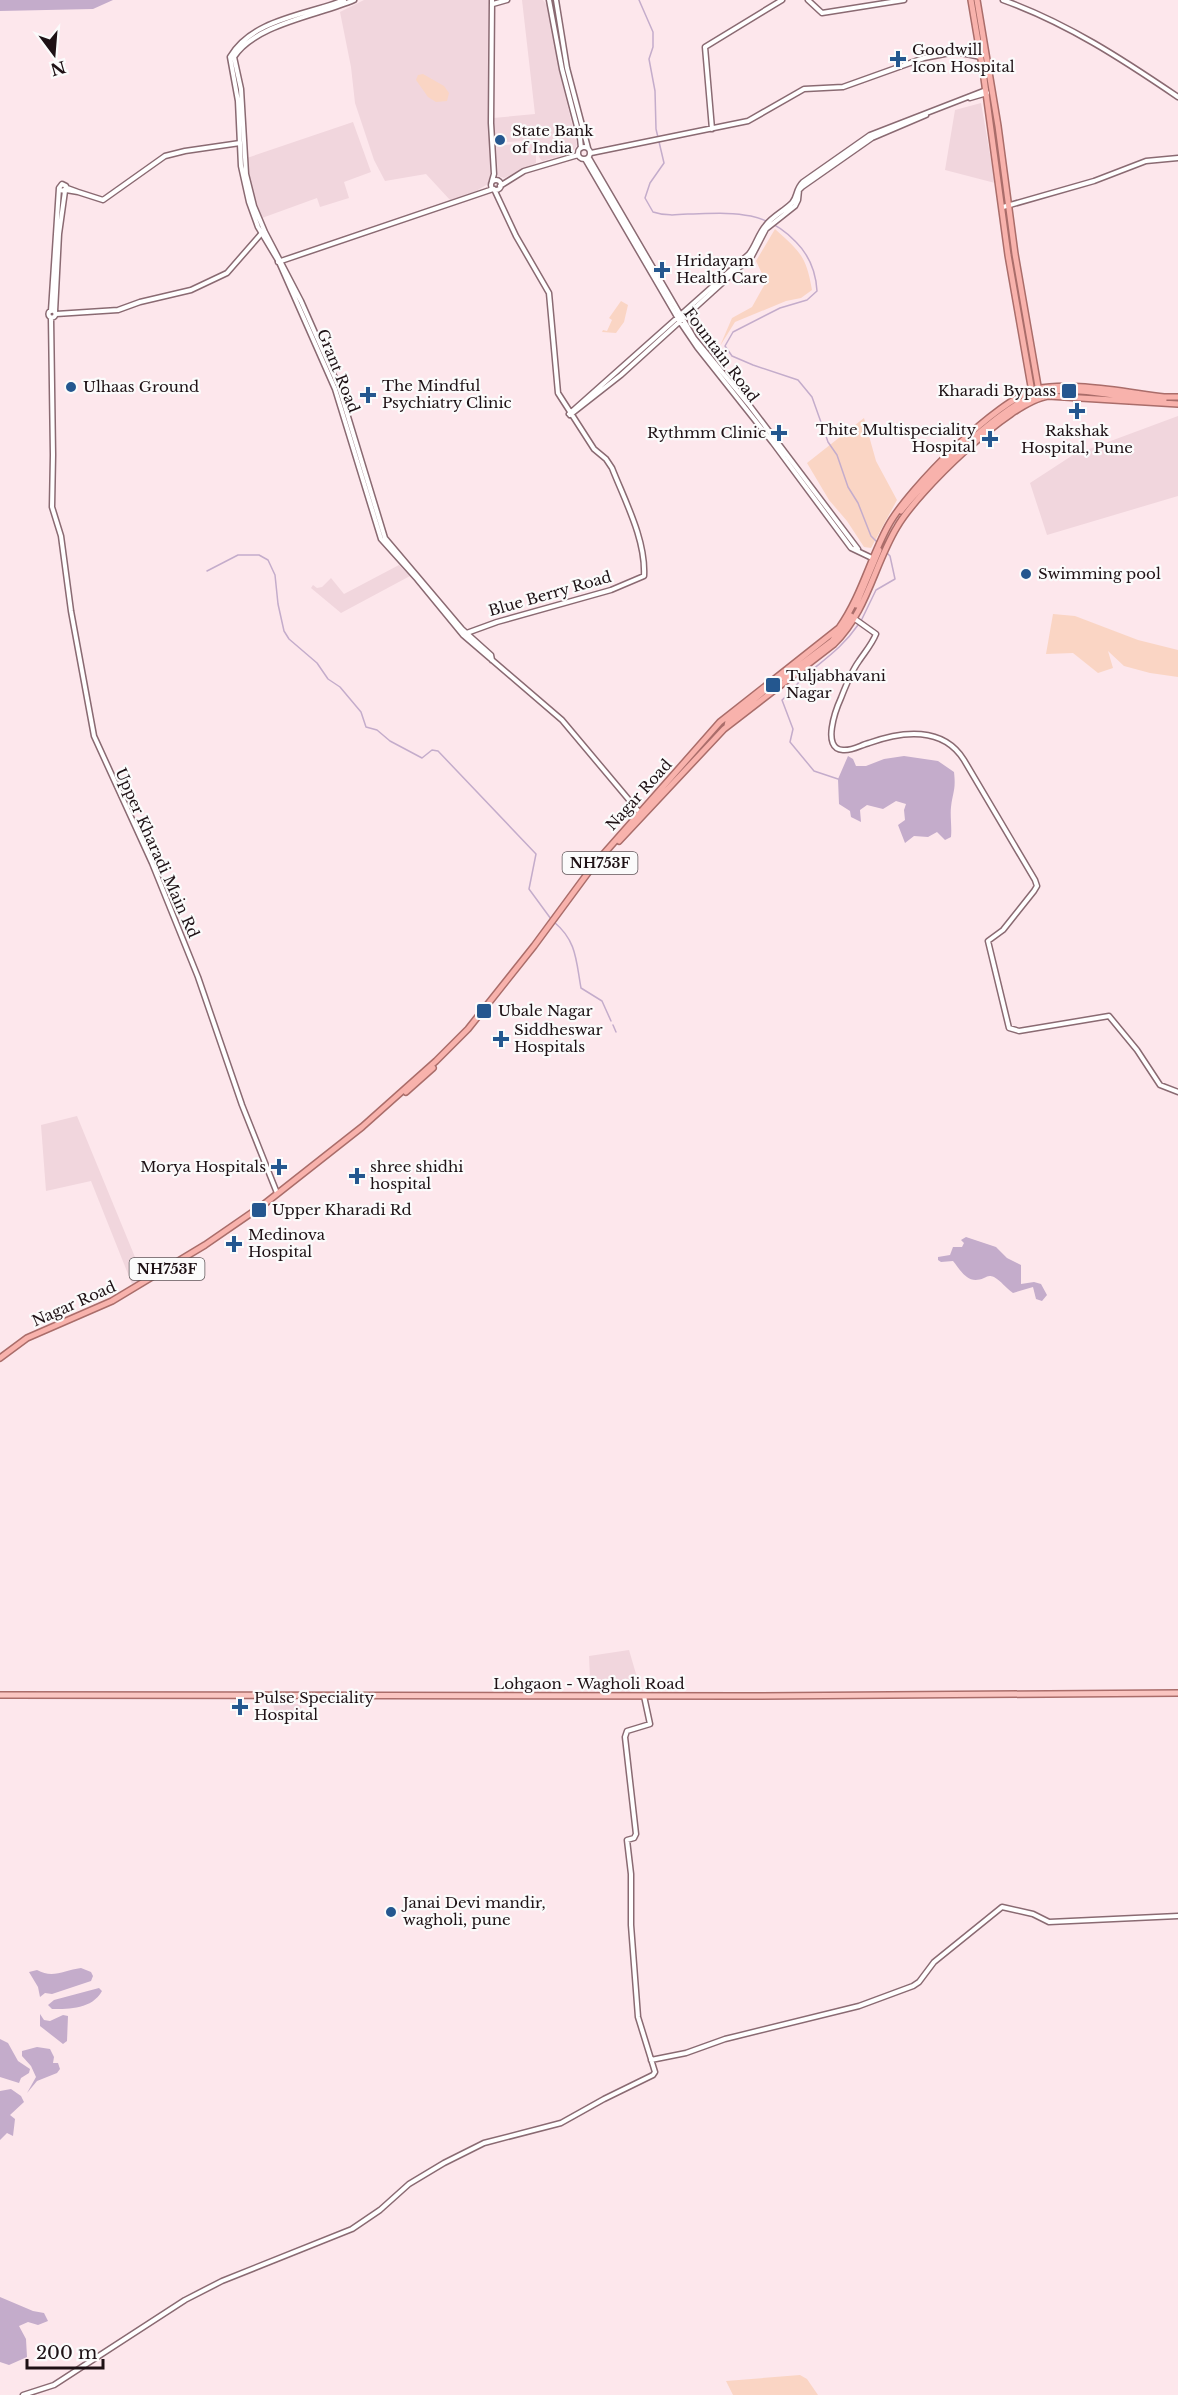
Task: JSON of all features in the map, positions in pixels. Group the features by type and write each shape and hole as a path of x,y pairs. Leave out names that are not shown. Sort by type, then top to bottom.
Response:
{"highway":[{"path":"971,0 1008,205 1008,255 1030,381 1036,392"},
{"path":"977,0 990,70 1036,392"},
{"path":"1023,394 1030,381"},
{"name":"Nagar Road","path":"0,1360 27,1338 96,1309 129,1292 251,1214 371,1121 436,1061 468,1029 534,946 593,866 641,814 725,728 834,644 855,619 877,568 882,547 897,511 916,487 993,414 1023,394 1078,388 1178,400"},
{"path":"718,724 725,728 728,721 761,693 832,641 847,624 874,559 899,514 922,488 995,419 1036,392"},
{"name":"Nagar Road","path":"882,547 922,493 999,423 1034,399 1060,395 1178,400"},
{"path":"874,559 877,568"},
{"name":"Nagar Road","path":"0,1360 29,1341 113,1304 195,1255 265,1208 428,1073 470,1031 596,868 718,724 839,628 852,607 874,559"}],"main road":[{"name":"Lohgaon - Wagholi Road","path":"0,1695 644,1696 1178,1693"}],"street":[{"path":"346,1 354,0"},
{"path":"503,0 492,2 494,174 499,199 516,236 549,293 557,391 571,413 600,390 749,254 760,232 795,206 801,188 872,138 986,92"},
{"path":"280,261 485,192 532,169 578,154 581,148 580,138 547,0"},
{"name":"Fountain Road","path":"556,0 567,68 588,148 588,157 680,318 699,345 750,406 811,490 858,549 874,559"},
{"path":"712,129 705,47 782,0"},
{"path":"808,0 822,13 904,0"},
{"path":"1003,0 1058,22 1137,68 1178,97"},
{"name":"Grant Road","path":"280,261 261,234 244,182 238,101 230,57 245,40 268,27 346,1"},
{"name":"Grant Road","path":"346,1 249,41 234,57 239,78 241,143 254,206 339,387 385,538 464,634 491,655 492,660 562,720 641,814"},
{"path":"588,157 642,143 748,122 804,89 843,87 910,62 955,52 980,54"},
{"path":"241,143 165,156 103,200 64,189 54,252 54,312 118,310 140,302 191,290 227,273 261,234"},
{"path":"581,148 588,148"},
{"name":"Fountain Road","path":"578,154 588,157"},
{"path":"1008,205 1110,175 1146,161 1178,158"},
{"name":"Upper Kharadi Main Rd","path":"54,312 51,318 52,507 61,536 71,611 97,744 152,863 198,977 242,1105 277,1193"},
{"name":"Blue Berry Road","path":"464,634 593,595 644,576 644,561 637,533 612,468 606,459 594,449 571,413"},
{"path":"855,619 876,634 850,676 838,703 832,724 835,746 841,750 849,750 891,736 906,734 934,736 951,744 964,759 1035,880 1037,886 1034,891 1003,930 988,941 1009,1028 1019,1031 1109,1016 1137,1050 1160,1085 1178,1092"},
{"path":"23,2395 54,2385 185,2300 215,2285 352,2229 380,2210 409,2184 444,2163 484,2143 561,2123 604,2099 653,2076 655,2072 640,2026 636,1995 630,1906 631,1874 627,1845 627,1840 634,1838 636,1834 625,1737 627,1731 650,1724 644,1696"},
{"path":"651,2060 686,2053 725,2039 857,2007 913,1986 919,1982 934,1962 1002,1907 1035,1914 1050,1922 1178,1916"}],"shaded area":[{"path":"0,0 113,0 93,9 0,11"},
{"path":"364,0 489,0 490,174 488,184 450,200 426,174 385,181 374,160 355,103 351,67 340,12"},
{"path":"522,0 543,0 547,5 559,70 577,145 572,153 542,161 539,157 537,140 493,143 493,118 535,114"},
{"path":"423,74 444,86 449,93 447,101 436,102 428,97 416,80 418,75"},
{"path":"981,103 995,183 945,170 955,110"},
{"path":"353,122 371,172 344,182 349,198 320,207 317,198 262,218 251,188 247,158"},
{"path":"536,142 536,163 504,178 498,176 496,146"},
{"path":"775,229 801,255 812,290 801,298 786,301 735,322 720,346 732,318 752,307 766,282 756,261"},
{"path":"621,301 628,305 624,322 616,333 602,332 607,331 612,320 609,318"},
{"path":"1178,416 1178,496 1047,535 1030,483 1073,455"},
{"path":"864,418 876,461 897,500 871,548 864,547 847,521 829,500 807,463"},
{"path":"399,565 410,576 341,613 311,588 313,585 317,588 322,587 331,578 344,594"},
{"path":"1053,614 1075,616 1138,640 1178,650 1178,677 1124,666 1108,651 1113,668 1098,673 1073,653 1046,654"},
{"path":"848,756 853,759 856,766 866,766 884,759 904,756 938,761 954,772 951,837 945,840 937,832 928,837 914,836 905,843 898,825 905,820 906,804 896,801 883,809 867,805 860,810 861,822 851,817 850,811 839,804 838,779"},
{"path":"77,1116 144,1279 132,1284 91,1181 46,1191 41,1125"},
{"path":"966,1237 996,1247 1007,1258 1021,1265 1021,1284 1034,1282 1041,1284 1047,1295 1042,1301 1036,1299 1033,1287 1013,1293 994,1277 970,1279 953,1261 938,1260 938,1257 950,1255 953,1247 962,1247 964,1243 961,1240"},
{"path":"629,1650 641,1691 607,1692 606,1686 602,1686 601,1679 590,1679 589,1656"},
{"path":"273,1703 301,1704 303,1718 298,1719 296,1714 276,1719"},
{"path":"81,1968 91,1972 93,1976 91,1981 52,1994 45,1993 40,1997 38,1987 29,1972 37,1970 53,1974"},
{"path":"99,1988 102,1991 98,1997 87,2005 52,2009 48,2005 54,2000"},
{"path":"40,2014 44,2020 50,2021 63,2015 68,2016 67,2041 63,2044 40,2026"},
{"path":"0,2039 8,2043 18,2061 30,2069 19,2083 0,2077"},
{"path":"37,2047 50,2049 54,2057 53,2063 58,2063 60,2069 57,2073 37,2081 27,2093 36,2077 31,2066 22,2056 22,2051"},
{"path":"11,2089 21,2096 24,2102 10,2115 15,2119 13,2136 7,2133 0,2140 0,2091"},
{"path":"0,2297 33,2311 44,2313 48,2321 38,2325 28,2322 19,2326 26,2339 27,2357 9,2365 0,2362"},
{"path":"800,2375 807,2379 818,2395 733,2395 726,2381"}],"waterway":[{"path":"639,0 653,32 653,47 649,59 655,91 656,129 664,163 650,183 645,198 653,212 662,214 733,214 760,218 784,231 805,253 813,271 817,291 807,300 780,308 733,332 725,346 732,356 798,380 812,397 828,442 837,455 848,487 858,503 871,536 878,543"},
{"path":"861,621 876,590 895,579 890,556 887,553"},
{"path":"207,571 238,555 259,555 268,560 275,575 278,604 284,631 289,639 317,663 328,679 340,687 361,712 366,727 377,730 390,741 422,758 432,750 438,751 536,854 529,889 551,919"},
{"path":"838,779 814,771 790,742 793,729 782,700 806,675 840,646 858,625"},
{"path":"554,922 562,929 571,944 581,988 602,1001 611,1021"},
{"path":"613,1025 616,1032"}],"place":[{"name":"Goodwill Icon Hospital","path":"898,59"},
{"name":"State Bank of India","path":"500,140"},
{"name":"Hridayam Health Care","path":"662,270"},
{"name":"Ulhaas Ground","path":"71,387"},
{"name":"Kharadi Bypass","path":"1069,391"},
{"name":"The Mindful Psychiatry Clinic","path":"368,395"},
{"name":"Rakshak Hospital, Pune","path":"1077,411"},
{"name":"Rythmm Clinic","path":"779,433"},
{"name":"Thite Multispeciality Hospital","path":"990,439"},
{"name":"Swimming pool","path":"1026,574"},
{"name":"Tuljabhavani Nagar","path":"773,685"},
{"name":"Ubale Nagar","path":"484,1011"},
{"name":"Siddheswar Hospitals","path":"501,1039"},
{"name":"Morya Hospitals","path":"279,1167"},
{"name":"shree shidhi hospital","path":"357,1176"},
{"name":"Upper Kharadi Rd","path":"259,1210"},
{"name":"Medinova Hospital","path":"234,1244"},
{"name":"Pulse Speciality Hospital","path":"240,1707"},
{"name":"Janai Devi mandir, wagholi, pune","path":"391,1912"}]}
